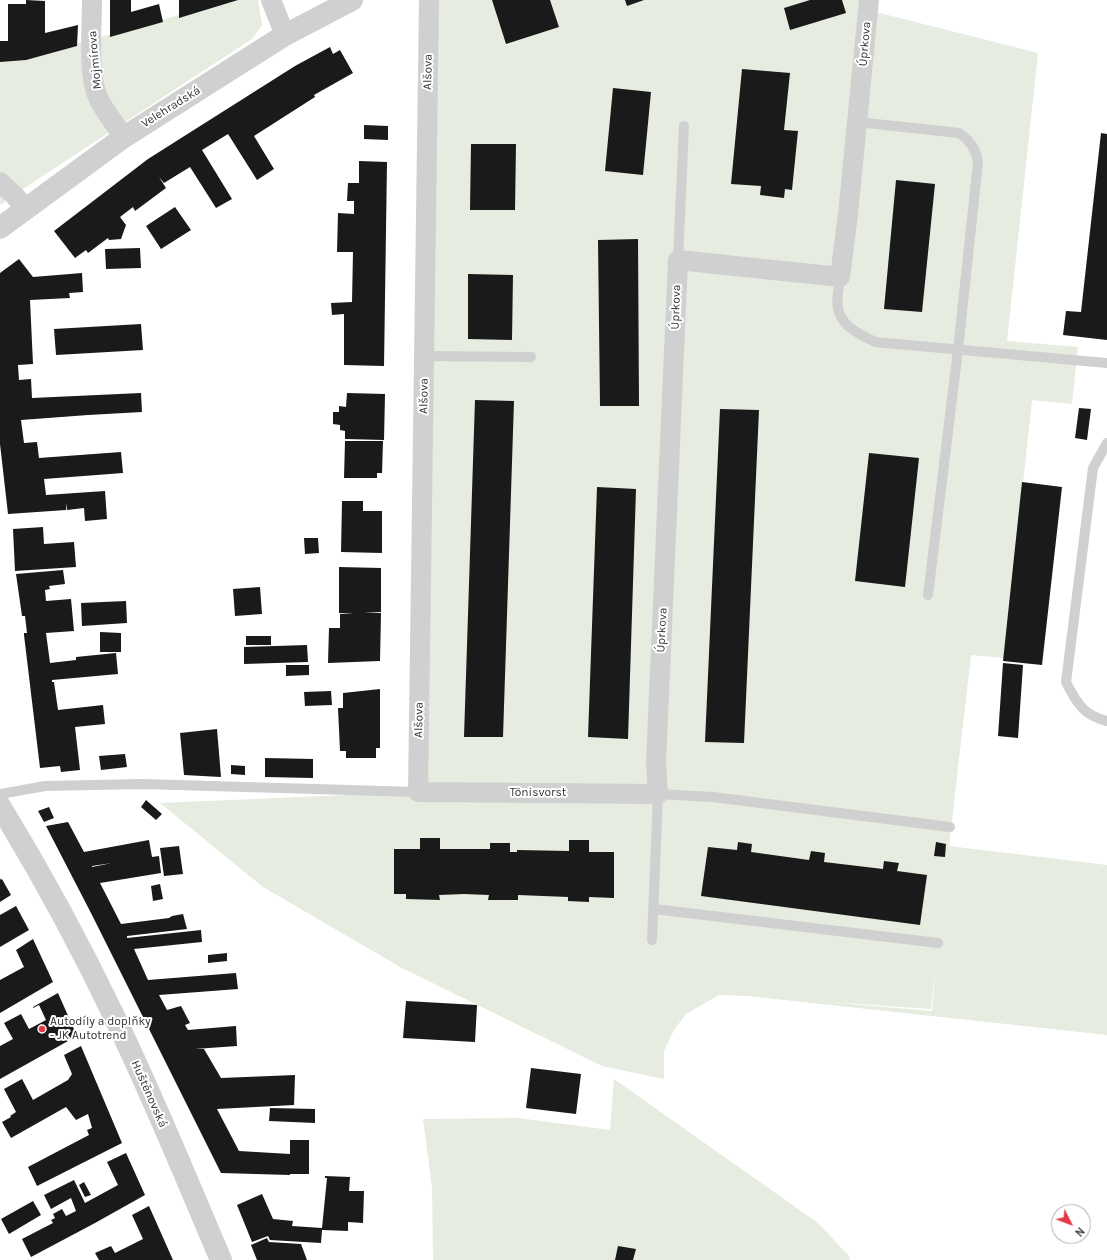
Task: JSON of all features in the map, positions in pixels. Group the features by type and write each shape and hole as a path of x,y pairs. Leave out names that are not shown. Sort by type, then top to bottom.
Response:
{"street":[{"name":"Mojmírova","path":"92,0 92,50 94,83 97,95 104,108 124,137"},
{"path":"271,0 285,35"},
{"name":"Velehradská","path":"0,228 25,208 124,137 285,35 352,0"},
{"name":"Alšova","path":"418,792 429,0"},
{"name":"Úprkova","path":"840,277 869,0"},
{"path":"0,182 25,208"},
{"path":"678,260 840,277"},
{"name":"Úprkova","path":"658,794 656,763 678,260"},
{"name":"Tönisvorst","path":"418,792 658,794"},
{"name":"Huštěnovská","path":"0,806 32,858 62,912 113,1014 221,1260"}],"lane":[{"path":"857,122 959,133 966,137 976,152 978,162 958,350 928,595"},
{"path":"678,260 684,126"},
{"path":"840,277 838,311 843,321 859,334 875,342 1107,363"},
{"path":"424,356 531,357"},
{"path":"1107,443 1093,468 1066,682 1074,699 1088,714 1107,721"},
{"path":"0,794 45,786 142,784 418,792"},
{"path":"652,940 658,794 713,797 950,827"},
{"path":"654,909 938,943"}],"shaded area":[{"path":"232,0 258,0 262,25 252,39 0,205 0,60 26,58"},
{"path":"429,0 864,0 864,9 1038,53 1007,341 1078,347 1072,404 1032,400 1004,658 971,655 949,846 1107,865 1107,1035 748,996 719,995 686,1014 674,1030 664,1051 664,1079 602,1066 402,968 263,887 160,803 418,792","holes":["936,965 932,1011 815,1001 931,1009"]},
{"path":"614,1079 818,1223 849,1256 850,1260 433,1260 432,1187 423,1119 518,1118 610,1130"}],"building":[{"path":"26,0 45,1 45,33 78,25 77,46 26,60 0,62 0,41 8,41 8,4 26,4"},
{"path":"110,0 131,0 131,12 159,4 163,22 110,37"},
{"path":"179,0 238,0 179,18"},
{"path":"492,0 550,0 559,27 506,44"},
{"path":"625,0 644,0 627,6"},
{"path":"810,0 842,0 846,13 790,30 784,8"},
{"path":"330,47 333,54 340,50 353,73 314,95 315,97 254,136 274,169 257,180 228,134 202,150 232,199 216,208 190,167 164,183 159,177 166,188 135,211 133,207 120,217 126,225 121,239 109,240 108,238 88,253 86,250 75,258 54,231 148,159 295,66"},
{"path":"742,69 790,73 784,130 798,131 792,190 785,189 784,198 760,195 761,186 731,184"},
{"path":"613,88 651,92 643,175 605,171"},
{"path":"364,125 388,126 388,140 364,139"},
{"path":"1101,133 1107,134 1107,340 1063,335 1066,311 1081,312"},
{"path":"471,144 516,144 515,210 470,210"},
{"path":"359,161 387,162 384,366 344,365 344,314 332,315 331,303 352,302 353,252 337,252 338,213 354,214 354,201 347,201 348,183 359,183"},
{"path":"896,180 935,184 922,312 884,309"},
{"path":"175,207 191,230 161,249 146,226"},
{"path":"638,239 639,406 600,406 598,240"},
{"path":"140,248 141,268 106,269 105,249"},
{"path":"19,259 33,277 82,273 83,292 69,293 70,298 30,300 33,364 18,365 19,380 31,379 32,398 141,393 142,412 21,420 24,443 37,442 39,458 121,452 123,473 44,479 46,495 105,491 107,519 85,521 84,508 67,510 66,503 66,510 8,514 0,444 0,273"},
{"path":"468,274 513,275 512,340 468,339"},
{"path":"141,324 143,350 56,355 54,329"},
{"path":"347,393 385,394 384,440 345,439 345,431 340,430 340,425 333,424 333,412 339,412 339,406 346,407"},
{"path":"475,400 514,401 503,737 464,737"},
{"path":"1079,408 1091,409 1087,440 1075,438"},
{"path":"720,409 759,410 744,743 705,742"},
{"path":"345,441 383,441 382,473 377,473 377,478 344,478"},
{"path":"869,453 919,458 905,587 855,581"},
{"path":"1022,482 1062,487 1042,665 1003,661"},
{"path":"597,487 636,489 628,739 588,737"},
{"path":"342,501 363,501 363,511 382,511 382,553 341,552"},
{"path":"43,527 44,544 74,542 76,567 15,571 13,529"},
{"path":"304,538 318,538 319,553 305,554"},
{"path":"339,567 381,568 381,612 364,613 381,613 380,661 328,663 329,628 340,628 340,614 354,614 339,613"},
{"path":"63,570 65,584 49,586 50,589 45,590 46,601 71,599 74,631 46,633 50,663 76,660 76,657 116,653 118,674 52,680 52,682 54,682 58,710 103,705 105,724 75,727 80,770 61,772 60,766 40,768 24,635 24,633 27,633 25,616 22,616 16,574"},
{"path":"260,587 262,614 235,616 233,589"},
{"path":"126,601 127,623 82,626 81,603"},
{"path":"100,632 121,633 121,652 100,652"},
{"path":"246,636 271,636 271,645 246,645"},
{"path":"307,645 308,662 244,664 244,647"},
{"path":"1003,663 1023,665 1018,738 998,736"},
{"path":"286,665 309,665 309,675 286,676"},
{"path":"380,689 380,748 376,748 376,758 346,758 346,751 340,751 338,708 343,708 343,693"},
{"path":"331,691 332,705 305,706 304,692"},
{"path":"217,729 221,777 184,775 180,733"},
{"path":"125,754 127,767 101,770 99,756"},
{"path":"265,758 313,759 313,778 265,777"},
{"path":"231,765 245,766 245,775 231,774"},
{"path":"146,800 162,814 156,820 141,807"},
{"path":"49,807 54,818 44,822 38,811"},
{"path":"68,822 84,852 149,840 152,857 159,856 161,873 100,883 121,924 169,918 183,914 187,929 127,936 127,938 201,930 202,942 134,949 148,980 236,973 238,989 159,995 167,1010 181,1006 190,1023 185,1025 188,1030 236,1026 237,1046 195,1049 204,1049 221,1078 295,1075 294,1105 217,1109 239,1151 290,1154 290,1140 309,1140 309,1174 290,1175 221,1173 46,826"},
{"path":"420,838 440,838 440,849 490,849 490,843 510,843 510,852 517,852 517,850 569,851 569,840 589,840 589,852 614,852 614,898 589,897 589,902 568,901 568,897 518,895 518,900 488,900 489,895 464,894 439,895 440,900 406,899 406,894 394,894 394,849 420,849"},
{"path":"738,842 752,844 751,852 809,860 811,851 825,853 824,862 883,869 884,861 899,863 897,871 927,875 920,925 701,896 708,847 737,850"},
{"path":"936,842 946,844 945,857 934,856"},
{"path":"179,846 183,874 164,876 160,848"},
{"path":"0,878 11,895 0,902"},
{"path":"160,884 163,899 153,901 151,886"},
{"path":"16,906 29,930 0,947 0,915"},
{"path":"33,939 53,982 0,1013 0,980 24,967 16,950"},
{"path":"227,953 227,961 208,963 208,955"},
{"path":"58,993 77,1036 0,1079 0,1046 13,1039 4,1023 21,1014 29,1029 46,1020 39,1005 33,1007"},
{"path":"406,1001 477,1005 475,1042 403,1038"},
{"path":"81,1046 122,1143 37,1186 28,1167 89,1135 87,1130 92,1128 88,1114 76,1120 66,1107 11,1138 2,1122 16,1112 4,1089 22,1079 33,1100 68,1080 72,1074 64,1055"},
{"path":"531,1068 581,1074 576,1114 526,1108"},
{"path":"270,1108 315,1109 315,1123 269,1121"},
{"path":"126,1153 145,1195 31,1257 22,1239 53,1223 51,1220 55,1218 53,1214 62,1209 66,1216 76,1211 71,1198 51,1209 44,1195 74,1180 85,1203 118,1185 107,1162"},
{"path":"325,1176 350,1177 349,1191 364,1191 363,1223 348,1222 348,1231 322,1230 321,1243 270,1240 268,1236 252,1242 237,1205 262,1194 273,1219 293,1221 292,1226 322,1228 327,1178 325,1178"},
{"path":"84,1182 91,1195 85,1197 79,1185"},
{"path":"33,1201 41,1215 9,1234 1,1219"},
{"path":"149,1206 173,1260 99,1260 95,1253 111,1246 115,1253 143,1239 132,1215"},
{"path":"267,1238 269,1242 301,1244 307,1260 257,1260 251,1245"},
{"path":"618,1246 636,1249 633,1260 615,1260"}],"place":[{"name":"Autodíly a doplňky - JK Autotrend","path":"42,1029"}]}
